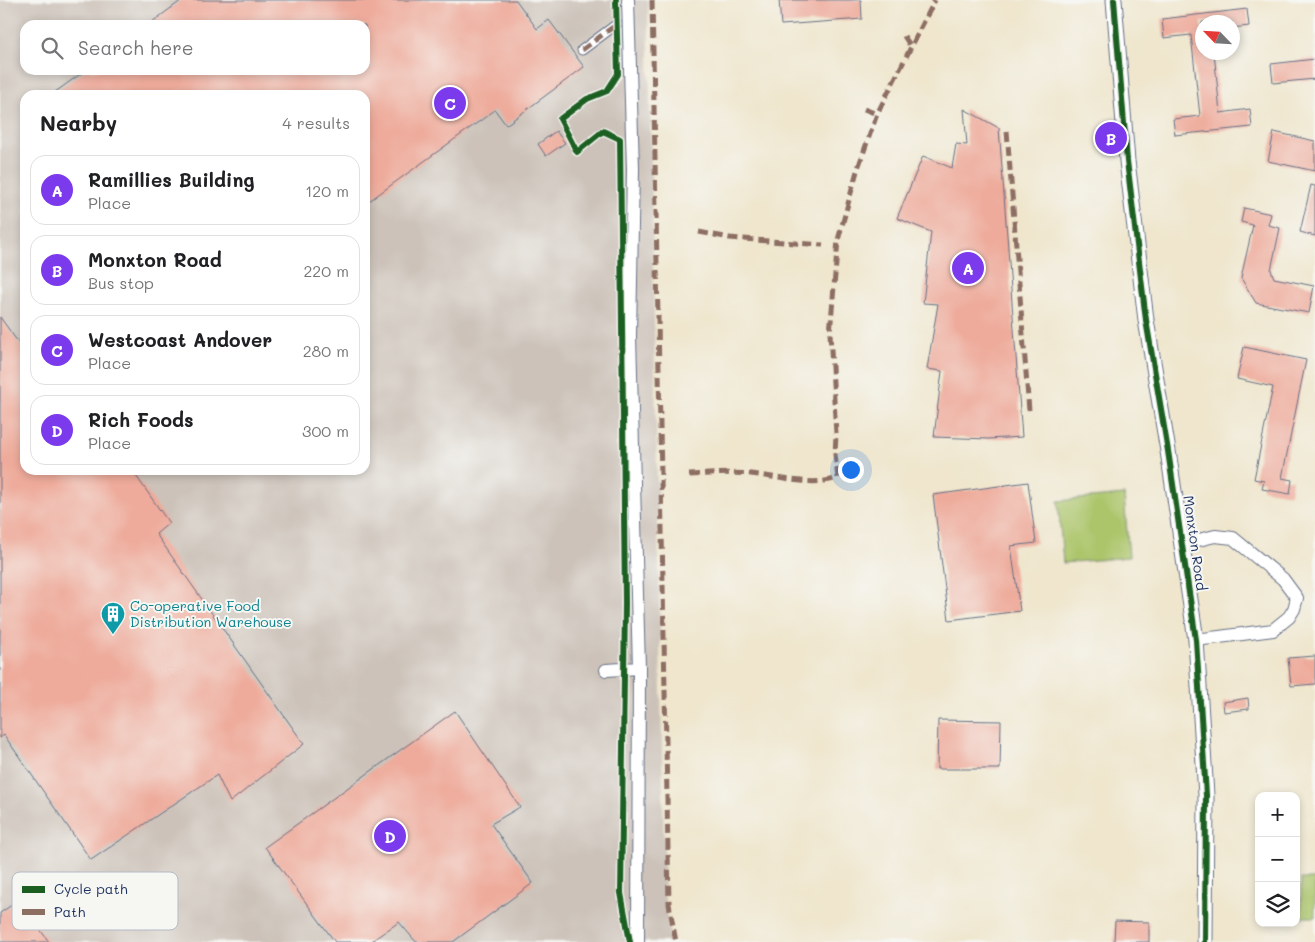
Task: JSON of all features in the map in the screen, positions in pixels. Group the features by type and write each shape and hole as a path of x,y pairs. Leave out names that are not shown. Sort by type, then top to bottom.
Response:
{"street":[{"path":"628,0 633,169 630,336 639,668 638,942"},
{"name":"Monxton Road","path":"1114,0 1127,161 1146,320 1196,640 1206,795 1205,942"},
{"path":"582,50 617,24"},
{"path":"1182,544 1215,536 1233,538 1282,579 1296,598 1294,609 1289,617 1273,630 1196,640"},
{"path":"606,670 639,668"}],"shaded area":[{"path":"0,0 648,0 665,904 671,942 0,942"}],"green space":[{"path":"1124,495 1129,557 1063,563 1058,501"},
{"path":"1301,879 1315,879 1315,917 1301,917"}],"building":[{"path":"182,0 516,0 537,29 549,20 584,67 506,125 495,110 370,200 370,90 58,90 79,75 370,75 370,20 155,20"},
{"path":"779,0 861,0 862,19 781,25"},
{"path":"1247,9 1249,26 1240,27 1240,15 1196,15"},
{"path":"1195,15 1195,60 1215,60 1220,113 1250,109 1252,127 1175,135 1173,119 1200,116 1191,35 1164,38 1162,19"},
{"path":"1315,59 1315,79 1273,83 1271,64"},
{"path":"964,109 999,128 1022,437 988,439 934,437 942,371 927,369 938,304 923,303 931,232 897,218 923,156 952,168 956,144 967,145"},
{"path":"556,131 565,143 546,156 538,144"},
{"path":"1274,132 1315,141 1315,171 1268,161"},
{"path":"1311,185 1315,186 1315,236 1300,232"},
{"path":"1244,208 1271,214 1268,225 1280,228 1271,270 1274,278 1314,286 1309,313 1256,303 1241,278 1253,225 1241,222"},
{"name":"Co-operative Food Distribution Warehouse","path":"0,317 20,345 20,475 135,475 169,523 156,534 304,744 230,802 217,775 91,860 4,735 0,738"},
{"path":"1244,347 1306,360 1282,478 1292,480 1290,494 1262,489 1264,481 1254,479 1273,387 1237,379"},
{"path":"1028,482 1036,543 1011,546 1020,611 949,620 933,495"},
{"path":"1315,656 1315,684 1291,686 1288,658"},
{"path":"1248,698 1249,709 1224,712 1223,702"},
{"path":"455,711 520,807 491,824 533,883 453,942 416,942 399,922 370,942 335,942 265,847"},
{"path":"938,720 1001,721 1000,769 937,769"},
{"path":"12,905 12,930 40,930 49,942 0,942 0,913"},
{"path":"1115,921 1149,922 1149,942 1114,942"}],"marked path":[{"path":"652,0 669,904 676,942"},
{"path":"689,475 743,473 795,481 817,482 838,478 835,455 836,434 830,333 838,240 857,171 877,114 935,0"},
{"path":"582,50 617,24"},
{"path":"904,36 911,47"},
{"path":"864,109 877,114"},
{"path":"1007,131 1029,411"},
{"path":"699,232 730,238 823,245"}],"cycle path":[{"path":"616,0 618,74 607,91 587,99 560,119 577,152 603,131 620,139 625,603 621,893 630,942"},
{"path":"1114,0 1127,161 1146,320 1168,451 1196,640 1206,795 1205,942"}],"place":[{"name":"Westcoast Andover","path":"450,103"},
{"name":"Monxton Road","path":"1111,138"},
{"name":"Ramillies Building","path":"968,268"},
{"name":"Co-operative Food Distribution Warehouse","path":"113,635"},
{"name":"Rich Foods","path":"390,836"}]}
